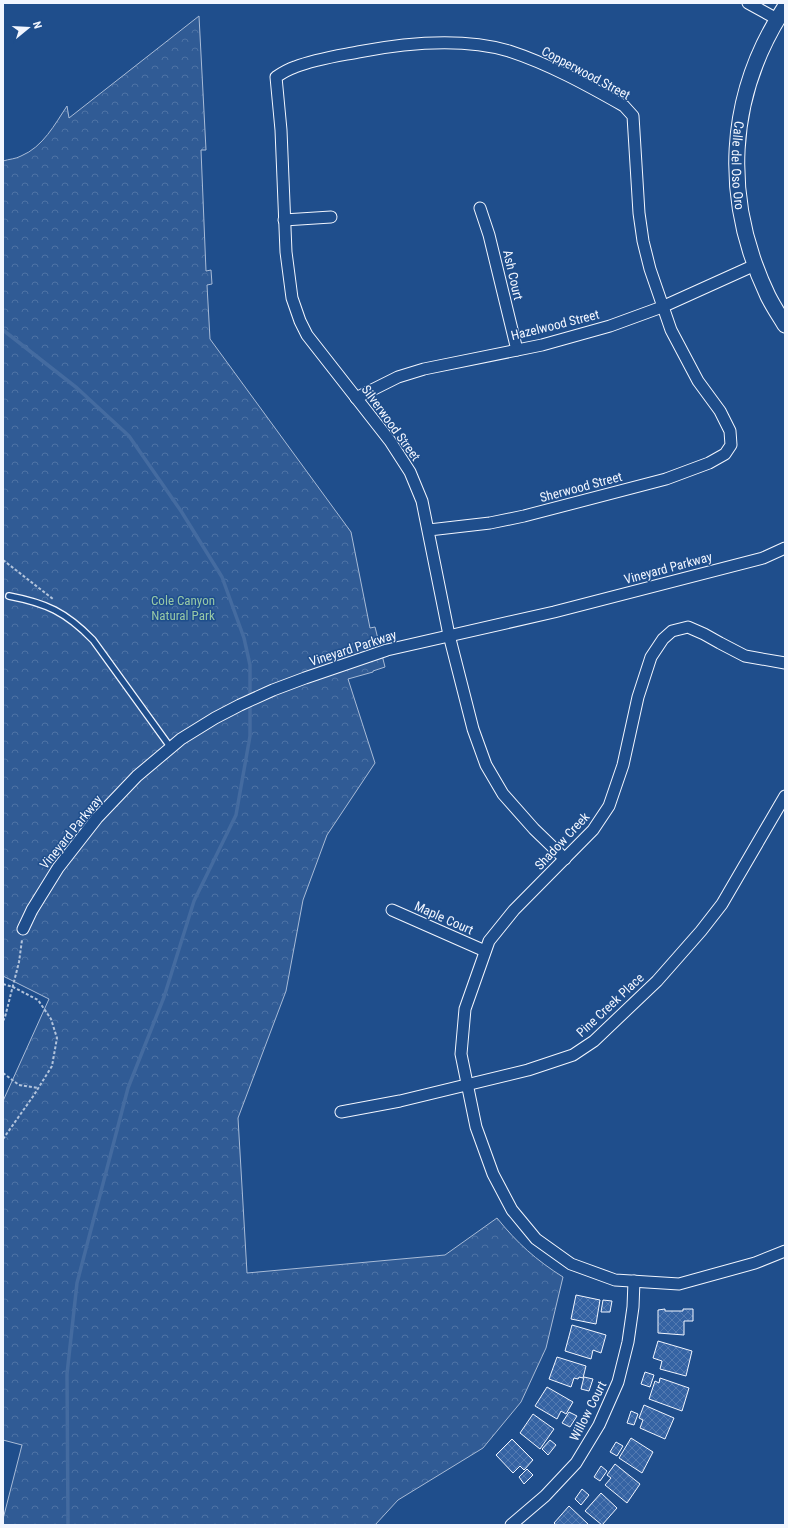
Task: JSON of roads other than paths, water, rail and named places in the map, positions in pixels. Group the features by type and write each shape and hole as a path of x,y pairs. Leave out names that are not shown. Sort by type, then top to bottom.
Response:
{"main road":[{"name":"Calle del Oso Oro","path":"781,13 763,45 748,86 741,112 737,143 736,175 745,232 769,297 785,325"}],"street":[{"path":"748,3 781,13"},
{"name":"Copperwood Street","path":"276,76 296,67 374,49 404,44 435,43 476,45 507,51 541,63 624,106 633,116 639,213 643,240 650,269 671,330 698,381 720,410 730,430 731,445"},
{"name":"Silverwood Street","path":"276,76 281,130 286,252 292,298 300,321 307,335 390,441 410,472 422,501 449,635 473,729 486,765 503,794 534,829 565,860"},
{"name":"Ash Court","path":"480,208 489,235 517,350"},
{"path":"284,220 331,217"},
{"name":"Hazelwood Street","path":"356,398 398,377 424,369 542,345 610,326 662,307 756,265"},
{"name":"Sherwood Street","path":"429,530 490,523 524,516 666,479 709,463 725,454 731,445"},
{"name":"Vineyard Parkway","path":"24,929 32,910 58,868 97,818 137,776 170,748 181,739 215,718 273,690 387,650 554,612 652,587 763,558 785,548"},
{"name":"Shadow Creek","path":"785,663 745,656 688,627 672,631 663,639 651,657 638,697 623,765 609,806 593,830 514,910 489,941 465,1009 461,1054 476,1127 493,1174 512,1210 536,1239 571,1264 615,1280 680,1284 755,1263 785,1251"},
{"name":"Pine Creek Place","path":"341,1112 400,1101 528,1070 573,1055 594,1042 657,981 701,931 722,904 785,796"},
{"name":"Maple Court","path":"392,910 486,951"},
{"name":"Willow Court","path":"511,1525 545,1496 576,1463 599,1426 618,1382 628,1342 633,1308 634,1281"}],"lane":[{"path":"9,596 35,601 62,613 79,625 93,640 170,748"}],"waterway":[{"path":"3,330 77,388 129,436 181,511 222,577 244,638 250,665 250,736 236,815 194,901 164,997 128,1088 77,1283 67,1374 68,1525"}],"park label":[{"name":"Cole Canyon Natural Park","path":"183,608"}]}
